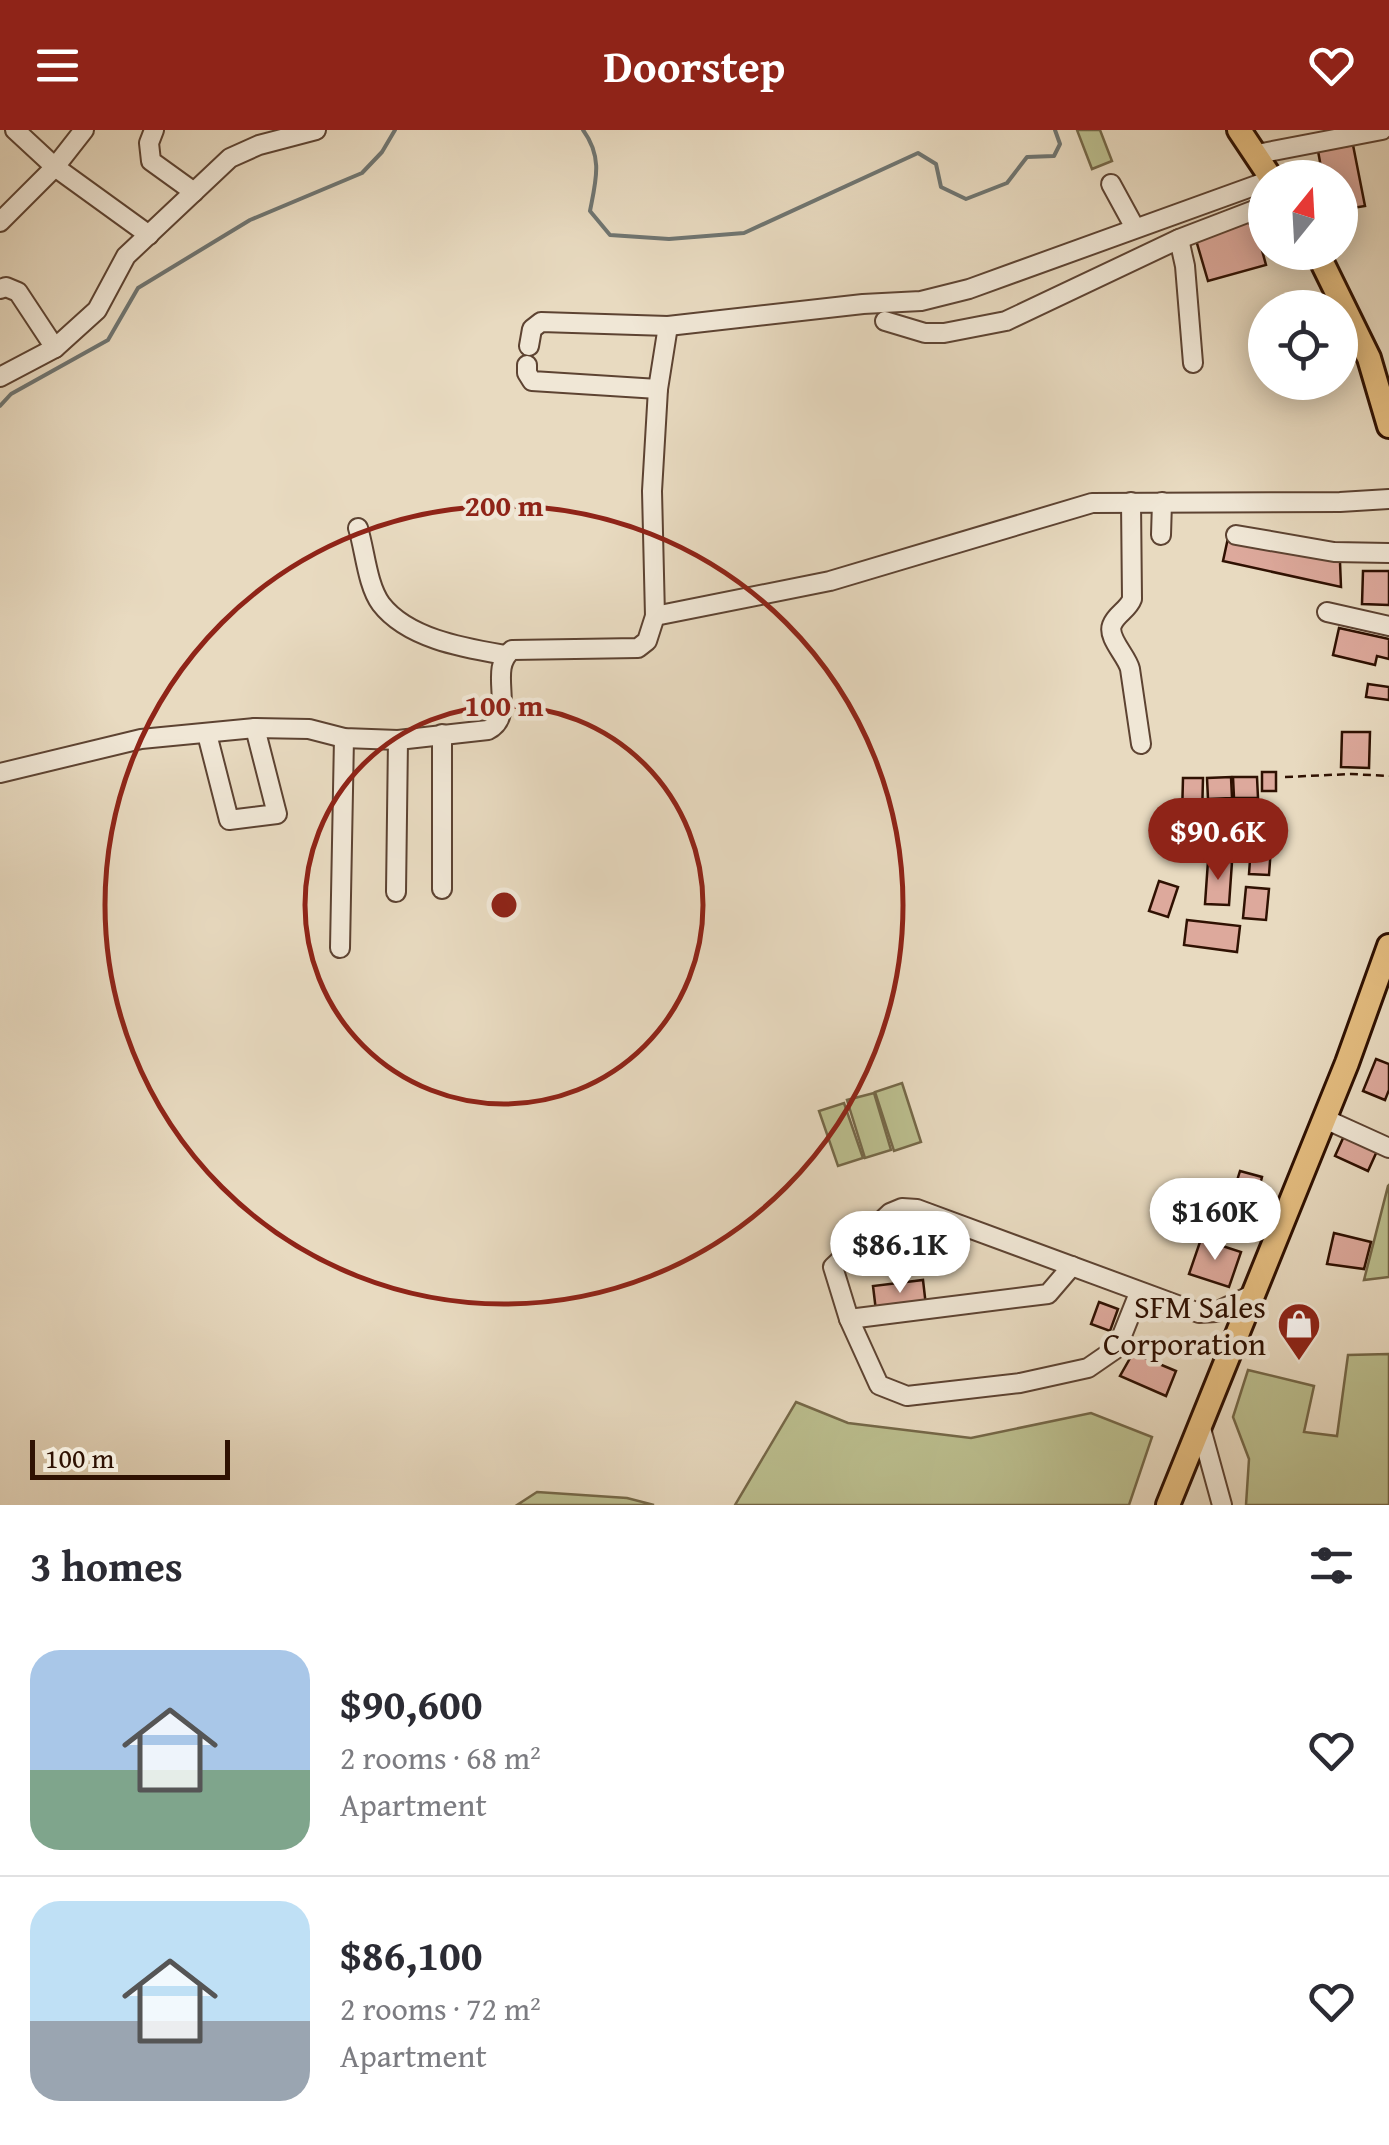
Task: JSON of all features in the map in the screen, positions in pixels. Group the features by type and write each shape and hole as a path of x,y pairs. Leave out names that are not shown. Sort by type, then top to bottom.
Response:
{"main road":[{"path":"1239,130 1260,160"},
{"path":"1326,270 1369,358 1389,426"},
{"path":"1168,1505 1325,1119 1389,946"}],"street":[{"path":"15,130 55,167 148,235"},
{"path":"0,222 55,167 84,130"},
{"path":"154,130 149,143 152,161 194,192"},
{"path":"3,370 55,348 97,310 126,256 230,158 259,145 316,130"},
{"path":"1257,154 1382,130"},
{"path":"1111,184 1135,228"},
{"path":"658,389 532,381 527,373 532,329 541,322 668,326 921,301 969,289 1248,187"},
{"path":"885,321 925,333 944,333 1006,321 1179,239 1248,213"},
{"path":"1179,239 1193,363"},
{"path":"0,289 18,292 55,348"},
{"path":"358,528 381,604 425,634 505,656 523,648 638,648 647,641 656,616 652,490 658,389 668,326"},
{"path":"656,616 830,581 1092,503 1389,499"},
{"path":"1131,502 1132,599 1112,623 1111,634 1127,658 1141,744"},
{"path":"1161,535 1162,502"},
{"path":"1236,534 1334,552 1389,553"},
{"path":"1327,612 1389,626"},
{"path":"0,773 141,739 256,728 309,729 344,738 398,740 488,730 501,717 501,670 505,656"},
{"path":"207,734 229,820 276,814 256,728"},
{"path":"442,734 442,890"},
{"path":"340,948 344,738"},
{"path":"396,892 398,740"},
{"path":"1325,1119 1389,1148"},
{"path":"1139,1293 1117,1348 1088,1368 1020,1383 907,1396 879,1385 849,1319 833,1267 890,1213 902,1208 917,1209 1199,1313 1216,1312 1254,1294"},
{"path":"849,1319 1048,1294 1072,1266"},
{"path":"1200,1425 1222,1505"}],"path":[{"path":"1285,777 1389,776"}],"green space":[{"path":"1077,130 1100,130 1112,161 1092,169"},
{"path":"902,1083 921,1142 894,1151 875,1092"},
{"path":"874,1093 891,1150 865,1158 847,1100"},
{"path":"844,1103 863,1158 838,1166 819,1111"},
{"path":"1388,1186 1389,1277 1364,1280"},
{"path":"1389,1354 1389,1505 1246,1505 1249,1459 1233,1417 1248,1370 1314,1386 1304,1432 1337,1436 1348,1355"},
{"path":"796,1402 848,1423 971,1438 1091,1413 1152,1437 1129,1505 735,1505"},
{"path":"537,1492 627,1498 654,1505 517,1505"}],"building":[{"path":"1353,145 1356,160 1320,160 1318,151"},
{"path":"1358,170 1365,206 1358,207"},
{"path":"1247,222 1248,270 1208,281 1196,240"},
{"path":"1228,538 1340,562 1341,587 1223,561"},
{"path":"1363,571 1389,571 1389,605 1362,604"},
{"path":"1339,628 1389,639 1389,659 1377,656 1375,665 1333,655"},
{"path":"1368,684 1389,687 1389,700 1366,697"},
{"path":"1342,732 1370,732 1369,768 1341,767"},
{"path":"1262,772 1276,772 1276,791 1262,791"},
{"path":"1231,777 1232,798 1208,799 1207,778"},
{"path":"1233,777 1257,777 1258,798 1234,798"},
{"path":"1183,778 1203,778 1202,817 1182,816"},
{"path":"1271,811 1272,839 1255,840 1254,812"},
{"path":"1247,819 1248,843 1210,846 1208,822"},
{"path":"1177,820 1199,820 1199,845 1177,845"},
{"path":"1251,846 1271,847 1269,875 1249,874"},
{"path":"1208,861 1232,862 1229,905 1205,904"},
{"path":"1159,881 1178,887 1168,917 1149,911"},
{"path":"1246,887 1269,889 1266,920 1243,918"},
{"path":"1187,920 1240,926 1237,952 1184,945"},
{"path":"1376,1059 1389,1064 1385,1100 1363,1091"},
{"path":"1344,1136 1377,1151 1368,1171 1335,1156"},
{"path":"1240,1171 1262,1177 1258,1193 1235,1187"},
{"path":"1334,1233 1371,1242 1364,1269 1327,1264"},
{"path":"1201,1239 1241,1252 1229,1287 1189,1274"},
{"path":"923,1280 926,1306 876,1311 873,1286"},
{"path":"1099,1302 1118,1309 1110,1331 1091,1324"},
{"path":"1133,1353 1176,1371 1166,1396 1120,1376"}],"waterway":[{"path":"0,406 11,394 108,340 138,288 250,220 362,173 382,152 395,130"},
{"path":"583,130 596,159 590,211 610,235 669,239 744,233 918,153 936,164 941,187 966,199 1007,183 1027,157 1054,156 1060,144 1055,130"}],"place":[{"name":"SFM Sales Corporation","path":"1299,1362"}]}
